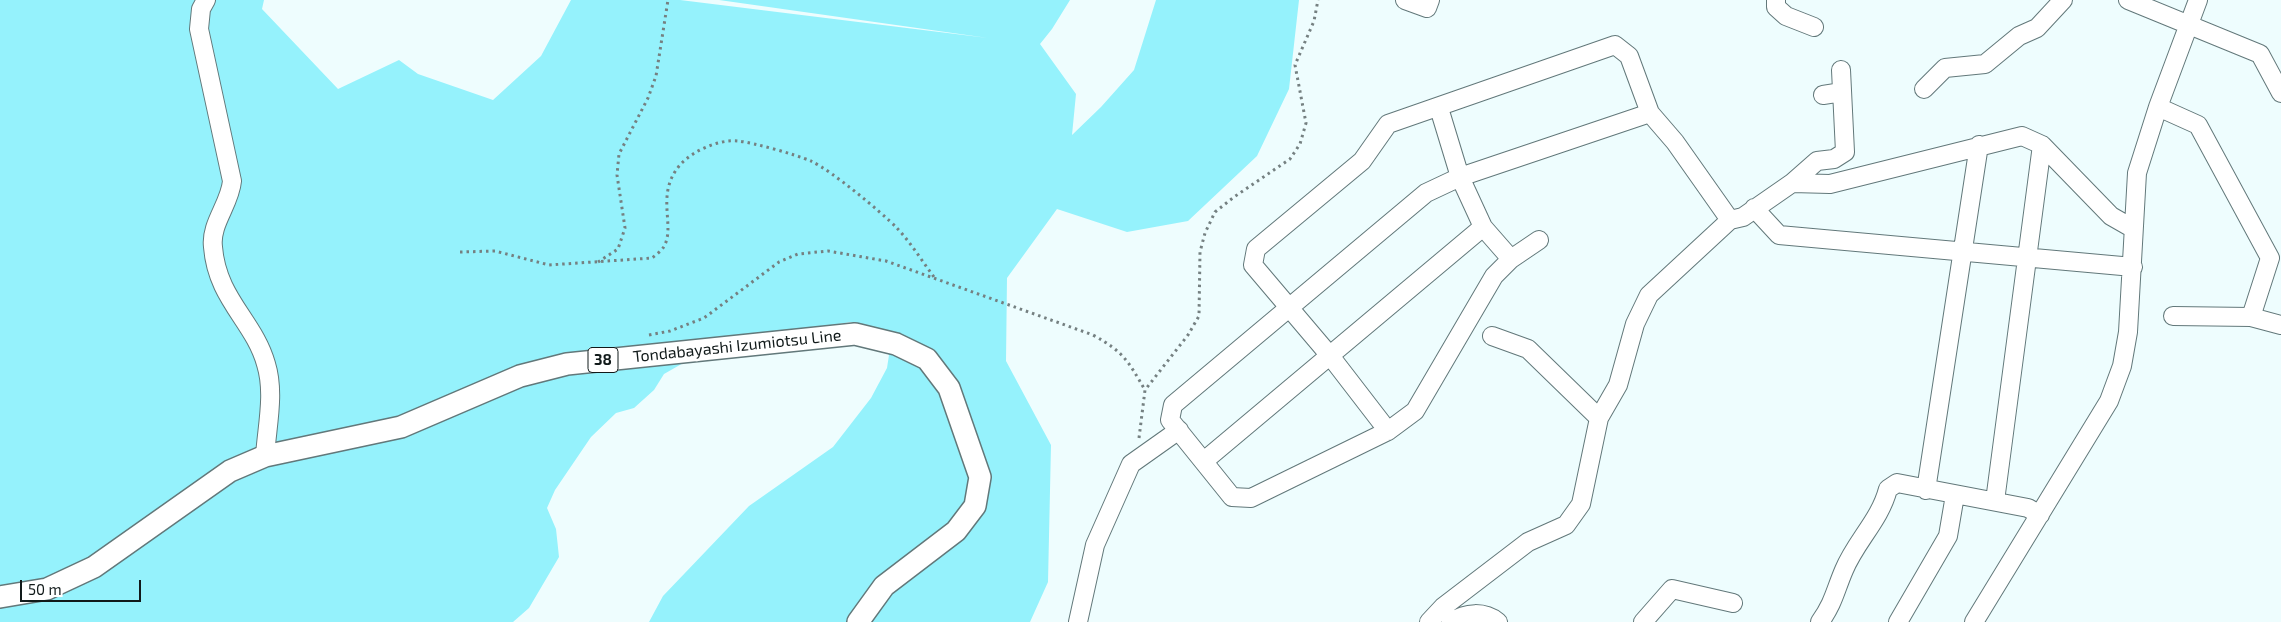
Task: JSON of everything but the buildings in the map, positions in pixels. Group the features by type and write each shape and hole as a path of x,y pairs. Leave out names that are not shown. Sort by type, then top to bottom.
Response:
{"main road":[{"name":"Tondabayashi Izumiotsu Line","path":"0,597 47,590 94,567 230,471 265,456 401,426 520,376 567,364 855,334 896,344 927,359 949,388 980,477 975,506 956,531 884,586 858,622"}],"street":[{"path":"206,0 201,9 199,29 232,181 231,194 216,227 212,244 224,290 255,340 266,362 270,384 265,456"},
{"path":"1405,0 1427,8 1430,0"},
{"path":"1776,0 1776,6 1786,16 1814,27"},
{"path":"1924,89 1944,68 1985,64 2019,36 2037,28 2062,0"},
{"path":"2128,0 2260,54 2281,93"},
{"path":"1974,622 2109,401 2122,366 2128,332 2133,267 2132,228 2137,173 2158,107 2198,0"},
{"path":"1388,431 1331,357 1253,265 1256,249 1362,161 1388,124 1614,45 1629,56 1650,113 1675,142 1730,220"},
{"path":"1429,622 1443,607 1528,542 1566,525 1581,504 1599,418 1618,385 1635,324 1649,295 1730,220 1743,217 1792,183 1817,161 1834,159 1845,152 1841,70"},
{"path":"1823,95 1842,92"},
{"path":"2158,107 2198,125 2276,259 2251,317"},
{"path":"1438,108 1460,177 1484,227 1511,259"},
{"path":"1539,240 1511,259 1494,276 1415,411 1388,431 1251,498 1232,497 1170,420 1173,405 1426,193 1460,177 1650,113"},
{"path":"1792,183 1830,184 1979,145 2022,136 2042,145 2111,216 2132,228"},
{"path":"1926,490 1979,145"},
{"path":"1995,501 2042,145"},
{"path":"1754,208 1779,235 1962,252 2028,256 2133,267"},
{"path":"1204,461 1331,357 1484,227"},
{"path":"2173,316 2251,317 2281,325"},
{"path":"1492,336 1528,349 1599,418"},
{"path":"1078,622 1095,545 1131,464 1179,430"},
{"path":"1820,622 1833,604 1844,569 1883,506 1888,489 1897,483 2028,508 2040,515"},
{"path":"1898,622 1948,536 1955,495"},
{"path":"1643,622 1672,589 1733,603"},
{"path":"1451,622 1460,616 1476,613 1493,618 1498,622"}],"path":[{"path":"598,262 618,249 625,228 617,175 619,154 648,98 656,76 668,0"},
{"path":"1131,464 1141,433 1145,390 1188,335 1199,316 1200,252 1204,233 1215,212 1290,158 1300,144 1306,123 1295,65 1314,21 1318,0"},
{"path":"460,252 495,251 549,265 652,258 664,247 667,236 666,195 669,180 680,164 694,153 713,145 737,140 811,162 836,177 897,228 934,277"},
{"path":"643,337 670,331 704,318 779,262 798,254 828,252 886,261 1093,335 1115,347 1128,362 1145,390"}],"shaded area":[{"path":"0,0 264,0 262,9 338,89 399,60 418,74 493,100 541,56 571,0 680,0 988,38 719,0 1070,0 1040,44 1076,94 1072,135 1101,107 1134,70 1156,0 1299,0 1289,89 1257,156 1188,221 1127,232 1057,209 1007,278 1006,361 1051,445 1048,582 1030,622 649,622 663,596 749,506 833,447 871,398 887,368 889,355 878,340 851,322 771,334 685,362 664,374 654,390 634,408 616,413 591,437 555,490 547,508 556,529 559,557 529,608 513,622 0,622"}]}
